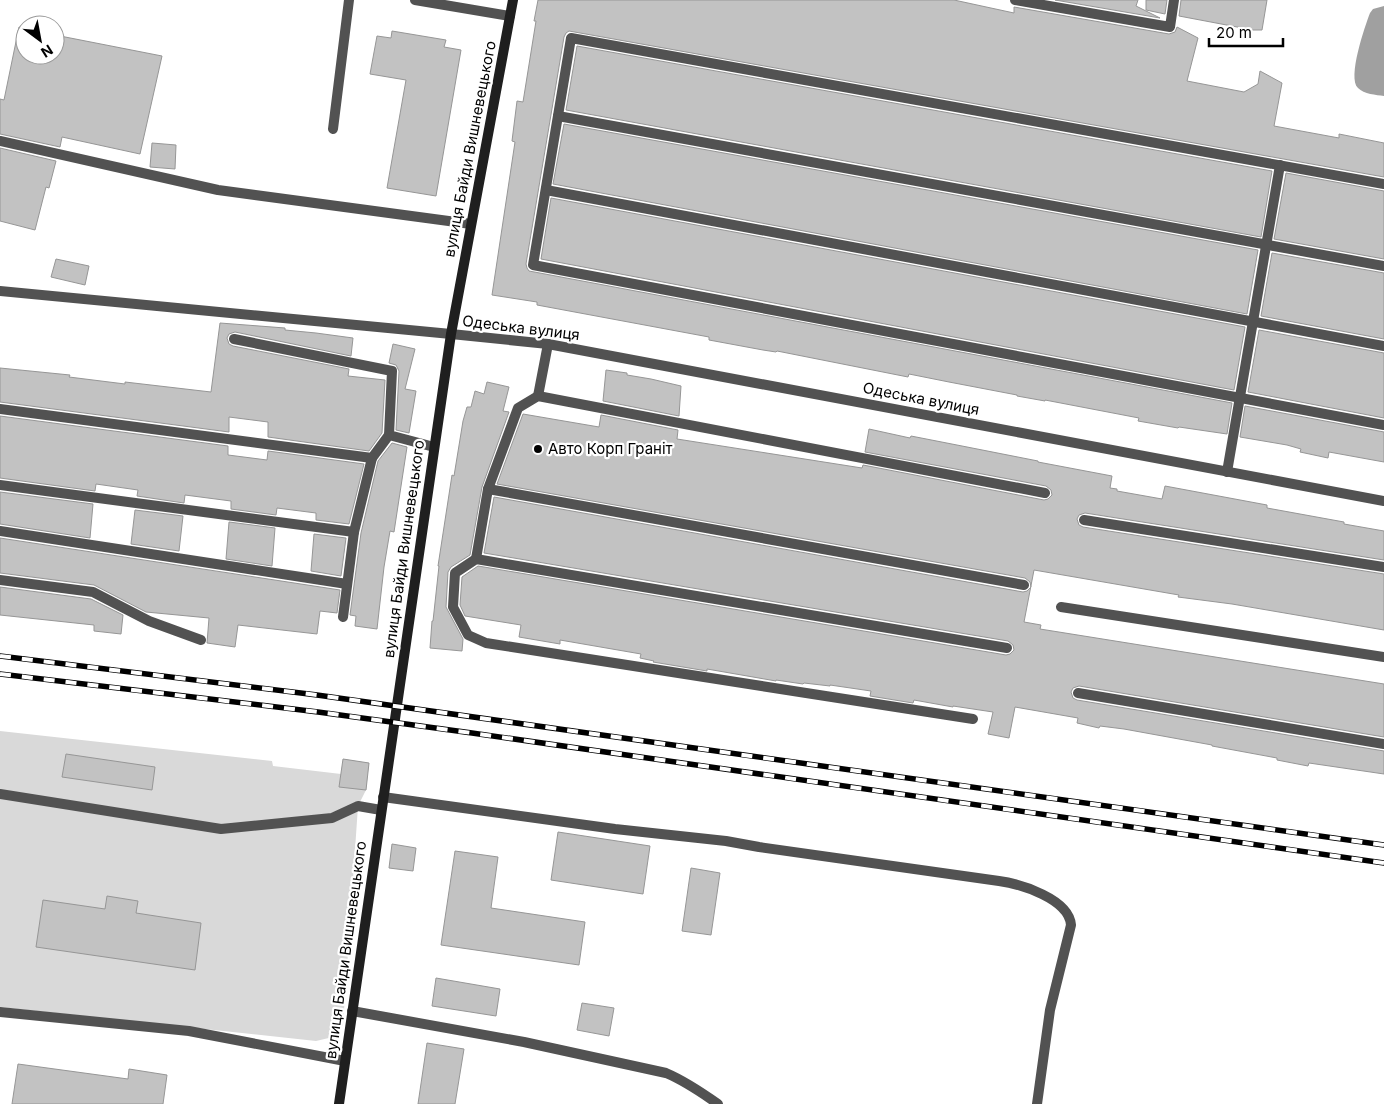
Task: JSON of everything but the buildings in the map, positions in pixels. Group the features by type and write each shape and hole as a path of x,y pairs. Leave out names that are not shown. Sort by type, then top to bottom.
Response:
{"street":[{"path":"333,129 349,0"},
{"path":"415,0 510,16"},
{"name":"вулиця Байди Вишневецького","path":"339,1104 451,334 513,0"},
{"path":"1015,0 1170,27 1174,0"},
{"path":"1384,184 571,38 533,265 1384,425"},
{"path":"558,116 1384,266"},
{"path":"0,141 218,190 471,224"},
{"path":"1227,472 1280,166"},
{"path":"546,190 1384,346"},
{"name":"Одеська вулиця","path":"0,292 548,344 1384,502"},
{"path":"234,339 392,371 389,434 372,458 354,532 343,617"},
{"path":"538,396 548,344"},
{"path":"476,559 488,489 518,408 538,396 1045,493"},
{"path":"0,410 372,458"},
{"path":"389,434 434,447"},
{"path":"0,485 354,532"},
{"path":"488,489 1024,584"},
{"path":"1084,520 1384,567"},
{"path":"0,531 347,584"},
{"path":"974,719 486,643 468,635 452,607 455,573 476,559 1007,648"},
{"path":"0,580 93,592 149,621 201,640"},
{"path":"1061,607 1384,657"},
{"path":"1078,693 1384,744"},
{"path":"0,794 220,829 332,818 358,806 381,810"},
{"path":"383,797 616,829 726,841 999,881 1017,884 1041,894 1060,906 1069,918 1071,925 1050,1010 1037,1104"},
{"path":"352,1011 524,1042 666,1073 718,1104"},
{"path":"0,1012 189,1031 345,1061"}],"shaded area":[{"path":"1384,6 1384,96 1363,92 1355,82 1355,74 1358,52 1370,13 1373,9"},
{"path":"0,731 272,761 273,766 341,774 343,759 369,763 366,790 358,806 343,1025 333,1037 316,1041 0,1007"}],"railway":[{"path":"0,656 317,695 1384,845"},
{"path":"0,674 318,712 472,733 1384,863"}],"place":[{"name":"Авто Корп Граніт","path":"538,449"}]}
